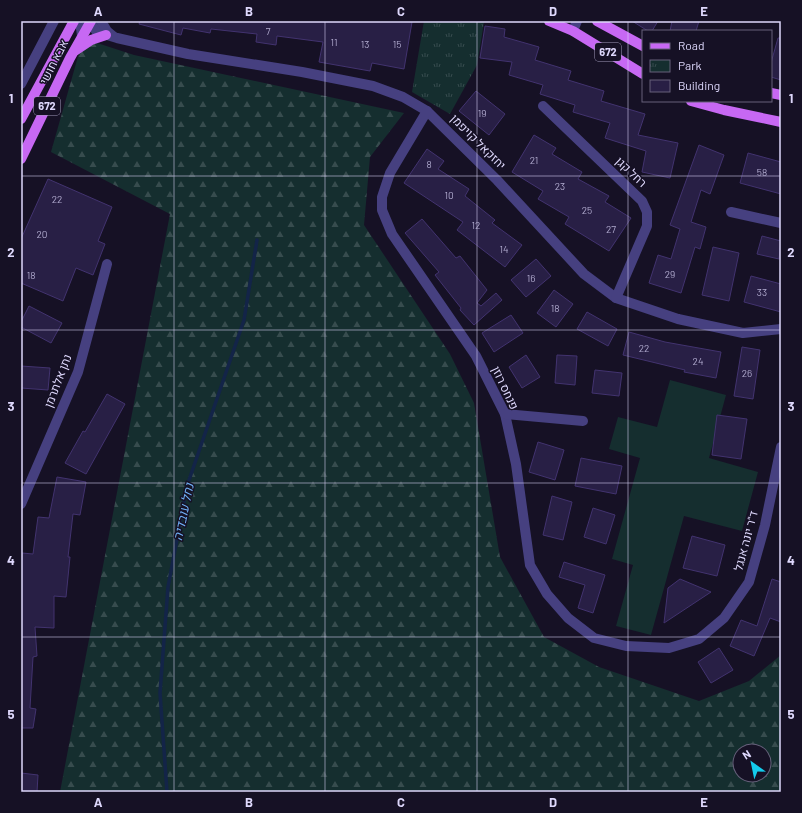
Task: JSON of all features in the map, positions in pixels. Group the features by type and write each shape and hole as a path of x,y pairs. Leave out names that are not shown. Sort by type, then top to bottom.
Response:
{"main road":[{"name":"אבא חושי","path":"21,119 74,21"},
{"name":"672","path":"549,21 573,31 642,73"},
{"name":"672","path":"598,21 642,45"},
{"name":"אבא חושי","path":"21,159 73,53 90,22"},
{"path":"73,53 91,40 106,35"},
{"path":"695,102 781,122"}],"street":[{"path":"21,84 54,21"},
{"path":"77,21 81,28 82,36"},
{"path":"101,21 107,31 117,38"},
{"path":"573,31 577,21"},
{"name":"יחזקאל קויפמן","path":"90,22 97,32 117,38 188,54 302,72 373,86 403,97 427,111 497,180 584,274 616,298 678,319 743,333 781,329"},
{"name":"רחל קגן","path":"543,106 642,201 647,212 647,226 616,298"},
{"name":"פנחס רוזן","path":"427,111 390,173 382,197 382,210 392,234 476,356 505,414 516,464 530,565 547,594 568,618 594,638 626,646 669,648"},
{"path":"731,212 781,223"},
{"name":"נתן אלתרמן","path":"21,504 78,372 107,264"},
{"path":"505,414 583,421"},
{"name":"ד''ר יונה אנגל","path":"669,648 699,639 724,618 749,582 765,525 781,447"}],"green space":[{"path":"424,21 484,22 477,65 450,114 412,92"},
{"path":"94,42 134,55 404,113 370,157 364,225 450,354 474,403 500,557 544,637 599,667 699,701 749,681 781,655 781,792 60,792 170,214 51,152 79,53"},
{"path":"670,380 726,395 709,458 758,472 742,531 684,516 651,635 616,626 633,565 612,559 640,458 609,449 618,417 657,427"}],"building":[{"path":"140,21 412,22 404,69 372,63 370,71 319,62 323,42 277,36 276,45 256,42 257,34 211,29 210,33 183,28 181,35 139,24"},
{"path":"632,21 658,21 653,30 646,30"},
{"path":"672,21 699,21 696,30 670,30"},
{"path":"485,26 505,29 504,37 539,47 535,60 571,71 568,80 604,91 601,101 645,114 638,135 678,143 670,178 642,172 646,151 605,138 610,123 573,112 575,105 540,94 543,85 509,75 512,62 480,58"},
{"path":"778,38 781,38 781,80 772,77 772,59"},
{"path":"476,91 505,114 489,135 459,111"},
{"path":"534,135 556,148 552,154 582,172 578,179 609,196 605,202 631,218 609,251 565,224 569,217 538,199 543,191 512,172"},
{"path":"699,145 724,155 710,194 701,190 691,222 706,227 700,249 695,247 681,293 649,283 658,255 671,259 680,229 670,225"},
{"path":"427,149 444,161 438,169 469,189 465,196 495,220 492,223 522,245 505,267 457,230 463,222 404,183"},
{"path":"748,153 781,162 781,194 740,183"},
{"path":"48,179 112,207 98,241 105,244 93,275 76,268 63,301 21,283 21,239"},
{"path":"422,219 456,258 460,256 487,290 477,303 481,306 496,293 502,300 474,325 460,310 461,308 435,275 439,272 405,233"},
{"path":"762,236 781,241 779,259 757,254"},
{"path":"713,247 739,253 729,301 702,295"},
{"path":"536,259 551,276 526,297 511,280"},
{"path":"751,276 781,284 781,312 744,302"},
{"path":"554,290 573,304 556,327 537,313"},
{"path":"29,306 62,323 51,343 21,327 21,322"},
{"path":"587,312 617,329 608,346 577,329"},
{"path":"511,315 523,333 494,352 482,333"},
{"path":"629,332 665,342 721,352 716,378 684,372 685,370 623,355"},
{"path":"742,347 760,350 753,399 734,396"},
{"path":"526,355 540,377 522,388 509,367"},
{"path":"557,355 577,356 575,385 555,383"},
{"path":"21,366 50,368 48,390 21,388"},
{"path":"595,370 622,373 619,396 592,393"},
{"path":"107,394 125,404 86,474 65,463 83,431 85,432"},
{"path":"717,415 747,419 741,459 712,455"},
{"path":"538,442 564,450 555,480 529,472"},
{"path":"581,458 622,466 616,494 575,486"},
{"path":"57,477 86,482 80,515 73,514 68,557 70,557 66,597 54,596 54,628 35,627 37,656 33,657 30,708 36,709 33,728 21,728 22,553 33,554 38,517 49,518"},
{"path":"552,496 572,502 563,540 543,535"},
{"path":"593,508 615,515 606,544 584,537"},
{"path":"692,536 725,545 717,576 683,568"},
{"path":"564,562 605,575 593,613 578,608 585,585 559,577"},
{"path":"680,579 711,592 664,623 668,588"},
{"path":"772,579 781,582 781,622 770,618 754,656 730,646 741,620 757,626"},
{"path":"719,648 733,670 711,683 698,662"},
{"path":"21,773 38,775 37,792 21,792"}],"waterway":[{"name":"נחל עובדיה","path":"167,792 160,693 168,587 187,486 244,320 257,240"}]}
